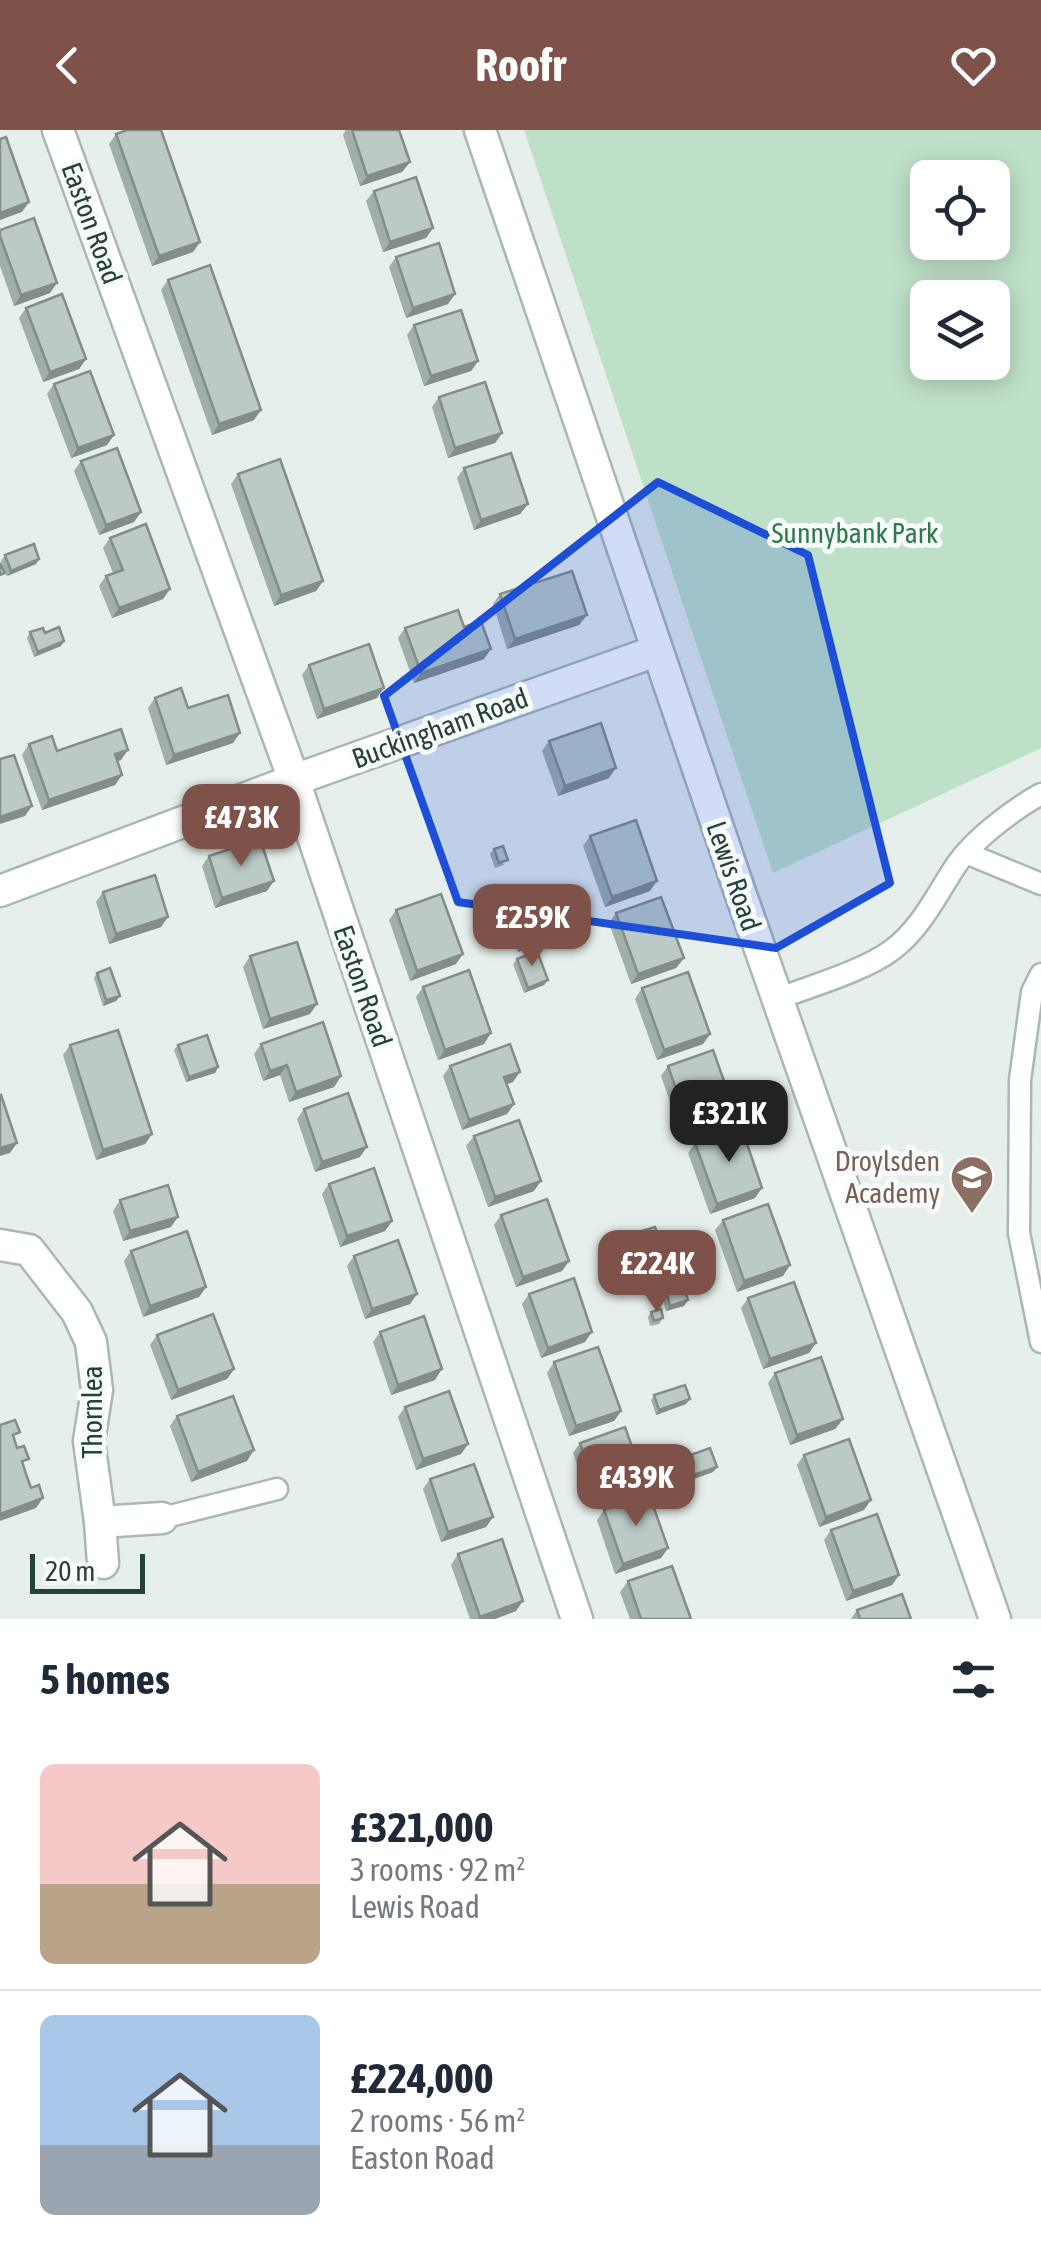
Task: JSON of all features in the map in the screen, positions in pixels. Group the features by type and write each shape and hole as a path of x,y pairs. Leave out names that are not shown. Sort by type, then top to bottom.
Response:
{"street":[{"name":"Easton Road","path":"58,130 294,780 576,1619"},
{"name":"Lewis Road","path":"480,130 656,651 995,1619"},
{"name":"Buckingham Road","path":"0,890 656,651"},
{"name":"Thornlea","path":"0,1245 29,1250 77,1312 90,1342 98,1390 88,1440 103,1563"},
{"path":"100,1522 162,1518"}],"lane":[{"path":"777,999 891,951 915,928 973,845 1041,794"},
{"path":"966,854 1041,884"},
{"path":"1041,974 1032,992 1020,1080 1018,1233 1041,1342"},
{"path":"162,1518 277,1490"}],"highlighted area":[{"path":"658,482 808,555 890,883 776,948 458,902 384,696"}],"green space":[{"name":"Sunnybank Park","path":"524,130 1041,130 1041,748 773,873"}],"building":[{"path":"127,130 161,130 200,242 159,256 116,134"},
{"path":"352,130 399,130 410,162 367,176"},
{"path":"6,137 29,202 0,213 0,139"},
{"path":"416,177 433,228 390,242 374,191"},
{"path":"34,218 57,283 21,295 0,230"},
{"path":"439,243 455,294 413,308 396,257"},
{"path":"210,265 261,410 219,424 168,280"},
{"path":"62,294 86,359 50,372 26,308"},
{"path":"461,310 478,361 431,376 414,325"},
{"path":"90,371 114,435 78,448 54,384"},
{"path":"485,382 502,433 455,448 439,397"},
{"path":"117,448 141,512 106,525 81,461"},
{"path":"511,453 528,504 481,520 464,468"},
{"path":"280,459 323,581 281,595 238,474"},
{"path":"146,524 170,589 119,608 106,576 123,570 110,538"},
{"path":"34,544 39,559 11,571 5,555"},
{"path":"572,571 587,615 515,639 500,594"},
{"path":"458,610 464,627 481,621 491,649 421,673 405,628"},
{"path":"59,627 64,641 38,652 30,632 43,628 45,633"},
{"path":"369,644 384,688 324,709 309,665"},
{"path":"181,688 188,708 228,695 240,733 174,755 155,698"},
{"path":"601,723 616,768 565,786 549,741"},
{"path":"121,729 128,750 115,754 122,775 49,800 29,744 52,736 57,751"},
{"path":"14,755 32,806 0,817 0,759"},
{"path":"636,820 657,881 612,897 590,836"},
{"path":"260,839 274,881 222,898 209,856"},
{"path":"503,846 508,860 499,863 494,849"},
{"path":"155,875 168,917 116,934 103,892"},
{"path":"441,894 463,954 417,971 396,910"},
{"path":"661,897 684,958 638,974 616,913"},
{"path":"531,932 535,942 522,946 518,937"},
{"path":"297,942 317,1004 270,1019 250,956"},
{"path":"537,951 548,980 528,988 517,959"},
{"path":"110,968 120,996 106,1000 97,973"},
{"path":"469,970 491,1033 445,1050 423,987"},
{"path":"688,972 710,1034 664,1050 642,988"},
{"path":"323,1022 341,1076 296,1092 287,1065 270,1071 261,1044"},
{"path":"118,1030 152,1134 103,1150 70,1045"},
{"path":"207,1035 218,1067 189,1077 178,1045"},
{"path":"510,1044 520,1072 504,1077 514,1104 469,1120 450,1066"},
{"path":"713,1050 735,1112 690,1128 668,1066"},
{"path":"348,1093 367,1147 322,1162 304,1109"},
{"path":"0,1096 17,1143 0,1148"},
{"path":"519,1120 541,1181 495,1197 474,1136"},
{"path":"741,1126 762,1188 717,1204 695,1143"},
{"path":"374,1168 392,1221 347,1236 329,1184"},
{"path":"168,1185 178,1217 130,1231 120,1200"},
{"path":"547,1199 569,1261 523,1277 501,1215"},
{"path":"768,1204 790,1265 744,1281 723,1220"},
{"path":"655,1227 658,1235 641,1241 638,1232"},
{"path":"187,1231 206,1287 150,1306 131,1251"},
{"path":"633,1236 636,1245 626,1249 623,1240"},
{"path":"672,1237 678,1256 651,1264 645,1245"},
{"path":"398,1240 417,1294 372,1309 354,1256"},
{"path":"650,1274 653,1281 642,1285 639,1278"},
{"path":"574,1278 592,1332 548,1348 529,1294"},
{"path":"794,1282 816,1343 770,1359 748,1298"},
{"path":"683,1285 688,1300 670,1306 666,1291"},
{"path":"661,1309 663,1318 654,1321 651,1312"},
{"path":"213,1314 234,1369 178,1390 157,1335"},
{"path":"424,1316 442,1369 398,1385 380,1332"},
{"path":"598,1347 621,1411 576,1426 554,1362"},
{"path":"821,1357 843,1419 797,1435 775,1373"},
{"path":"685,1385 690,1399 659,1410 654,1395"},
{"path":"449,1391 468,1444 423,1459 405,1407"},
{"path":"233,1396 254,1450 198,1472 177,1416"},
{"path":"15,1420 20,1432 13,1435 17,1448 24,1446 29,1459 22,1461 31,1488 39,1485 43,1498 0,1514 0,1425"},
{"path":"625,1427 644,1481 599,1497 580,1443"},
{"path":"849,1439 871,1500 826,1517 804,1455"},
{"path":"710,1448 717,1467 685,1478 679,1459"},
{"path":"474,1464 493,1517 448,1532 430,1479"},
{"path":"649,1494 668,1548 623,1564 604,1510"},
{"path":"877,1514 899,1575 853,1591 831,1530"},
{"path":"502,1539 523,1601 480,1617 458,1554"},
{"path":"672,1566 691,1619 641,1619 628,1581"},
{"path":"902,1594 911,1619 860,1619 857,1610"}],"place":[{"name":"Droylsden Academy","path":"972,1215"}]}
